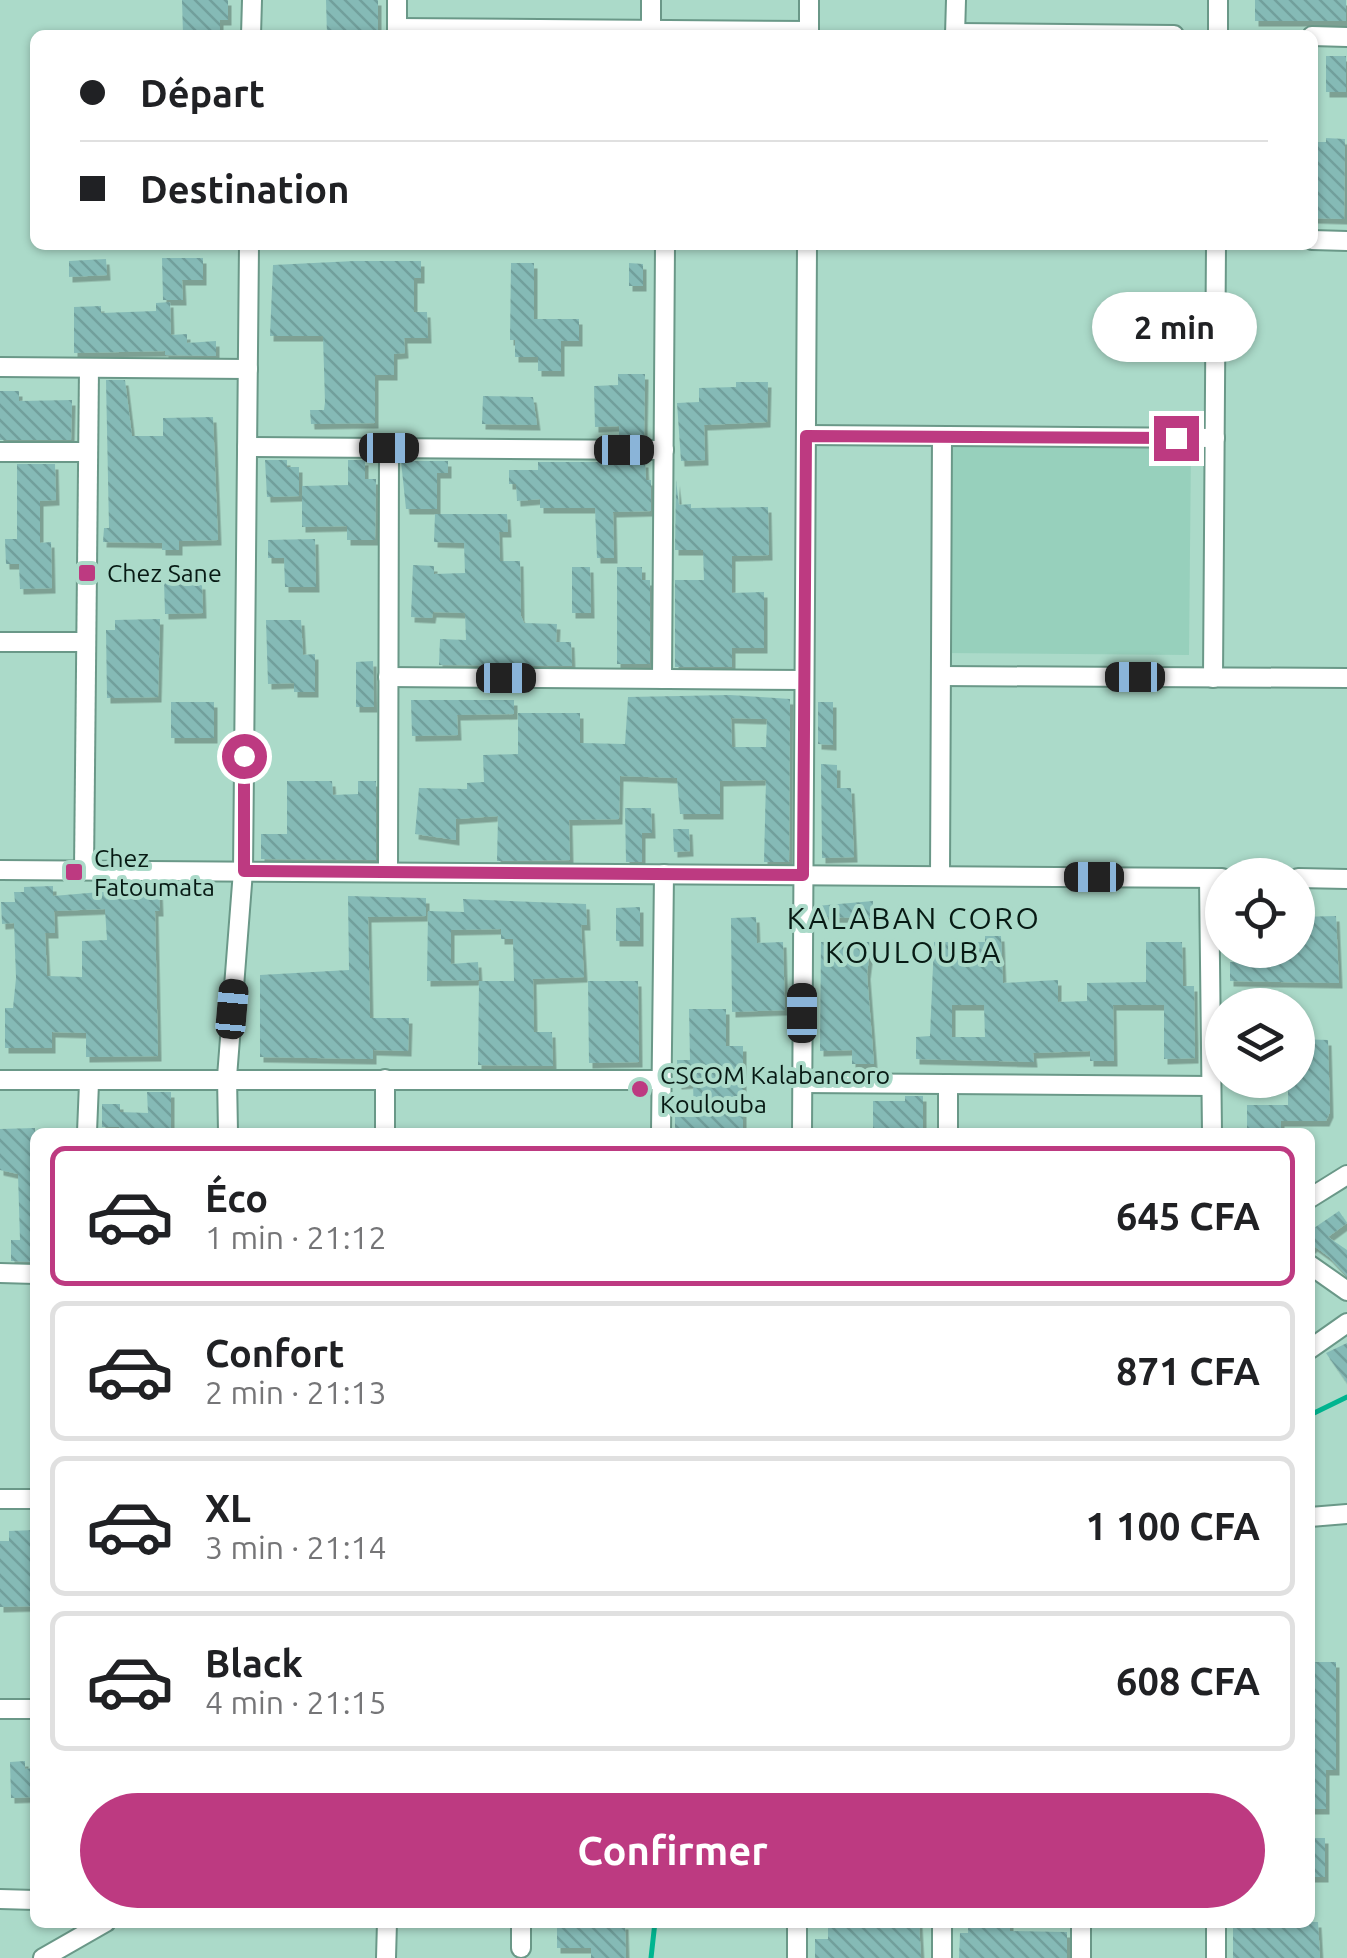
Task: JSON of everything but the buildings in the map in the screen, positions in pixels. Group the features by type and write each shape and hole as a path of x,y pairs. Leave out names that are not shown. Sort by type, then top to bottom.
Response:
{"street":[{"path":"251,30 252,0"},
{"path":"397,0 397,30"},
{"path":"651,0 651,30"},
{"path":"808,30 809,0"},
{"path":"956,0 956,30"},
{"path":"1218,0 1218,30"},
{"path":"1318,36 1347,37"},
{"path":"1318,240 1347,240"},
{"path":"228,1128 227,1078 244,871 249,250"},
{"path":"662,679 665,250"},
{"path":"802,1128 807,250"},
{"path":"1213,678 1216,250"},
{"path":"0,367 248,369"},
{"path":"84,870 89,368"},
{"path":"806,436 1215,438"},
{"path":"940,876 942,436"},
{"path":"248,447 664,450"},
{"path":"388,872 389,448"},
{"path":"0,452 88,452"},
{"path":"0,642 86,642"},
{"path":"941,676 1347,678"},
{"path":"388,678 804,680"},
{"path":"0,870 1205,878"},
{"path":"661,1128 664,874"},
{"path":"1315,878 1347,878"},
{"path":"385,1078 386,1128"},
{"path":"0,1080 662,1080"},
{"path":"87,1128 89,1082"},
{"path":"802,1082 1205,1086"},
{"path":"948,1084 948,1128"},
{"path":"1211,1098 1212,1128"},
{"path":"1315,1195 1347,1176"},
{"path":"1315,1269 1347,1291"},
{"path":"0,1273 30,1274"},
{"path":"1315,1345 1347,1323"},
{"path":"0,1499 30,1499"},
{"path":"1315,1517 1347,1514"},
{"path":"0,1709 30,1709"},
{"path":"0,1900 30,1900"},
{"path":"48,1957 91,1928"},
{"path":"386,1928 386,1958"},
{"path":"521,1928 521,1948"},
{"path":"796,1958 797,1928"},
{"path":"942,1928 942,1958"},
{"path":"1081,1928 1081,1958"},
{"path":"1216,1928 1216,1958"}],"shaded area":[{"path":"949,442 1191,445 1189,655 943,653"}],"waterway":[{"path":"1315,1413 1347,1397"},
{"path":"651,1958 654,1928"}],"place":[{"name":"Chez Sane","path":"87,573"},
{"name":"Chez Fatoumata","path":"74,872"},
{"name":"CSCOM Kalabancoro Koulouba","path":"640,1089"}],"district":[{"name":"KALABAN CORO KOULOUBA","path":"914,936"}],"route":[{"path":"244,756 244,871 803,875 806,436 1176,438"}]}
